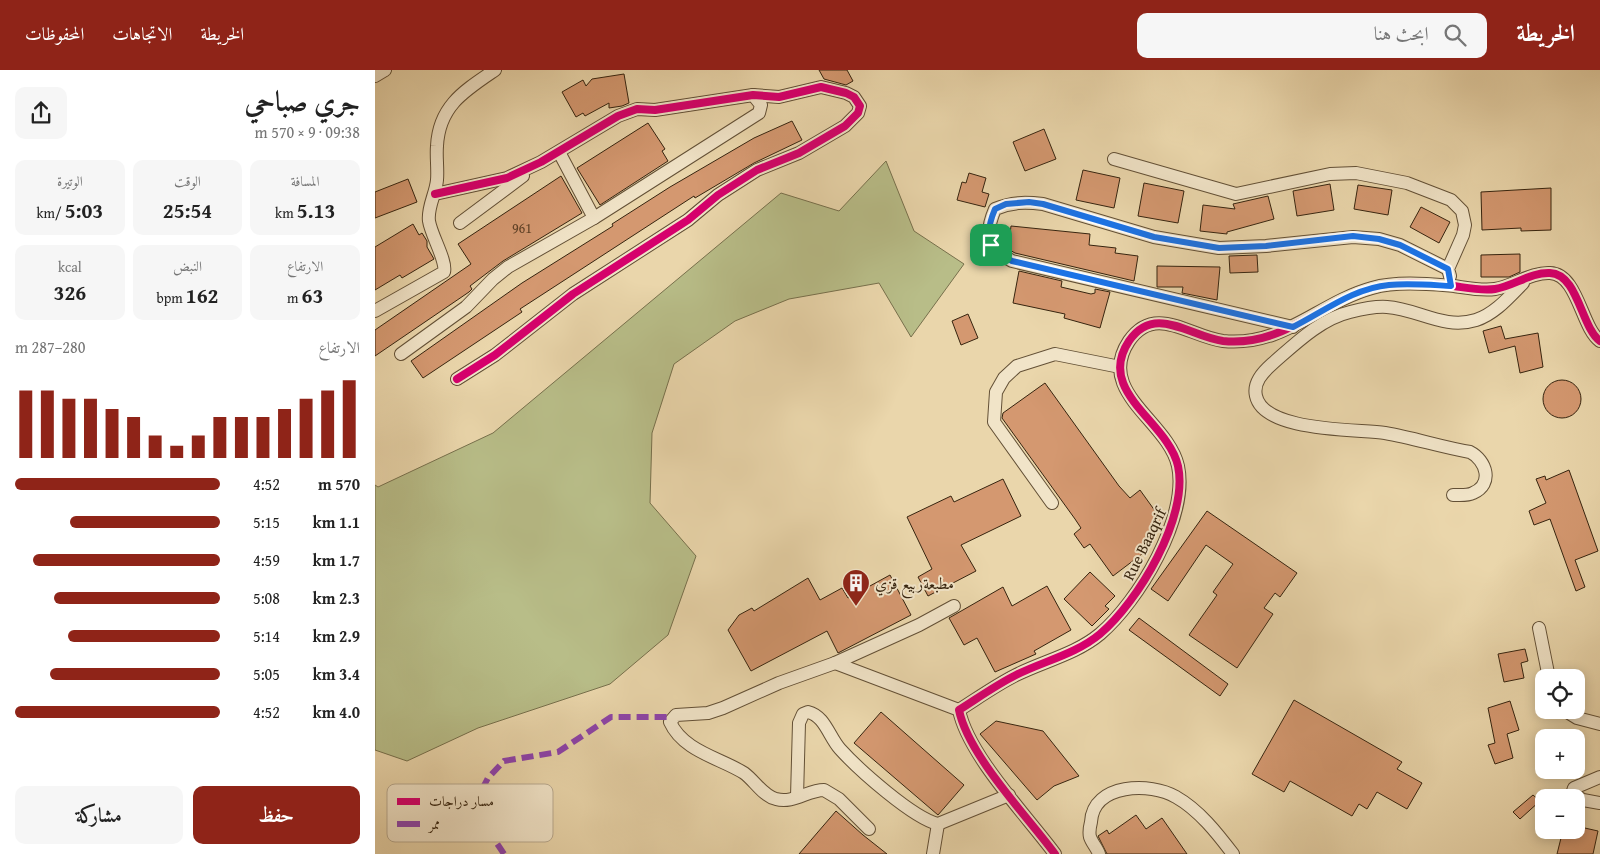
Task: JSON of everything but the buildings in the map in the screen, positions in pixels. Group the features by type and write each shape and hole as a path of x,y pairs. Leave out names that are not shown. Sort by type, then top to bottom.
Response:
{"street":[{"path":"375,76 385,70"},
{"path":"375,311 444,272 444,264 429,220 430,208 435,194 440,123 446,111 458,98 495,70"},
{"path":"435,194 507,178 541,162 619,116 637,109 655,110 753,95 779,97 821,88 854,97 860,106 859,111 845,126 799,153 757,170 718,195 688,220 573,294 495,355 457,379"},
{"path":"401,354 466,307 493,279 508,267 594,218 759,113 761,105 753,95"},
{"path":"559,152 594,218"},
{"path":"1114,159 1236,194 1330,174 1355,173 1407,183 1451,200 1462,211 1465,225 1463,235 1448,269 1451,286"},
{"path":"461,223 541,162"},
{"path":"1293,327 1012,261 1001,256 991,245 988,238 991,219 995,209 1006,204 1029,202 1043,204 1154,237 1219,248 1266,246 1353,236 1379,239 1400,245 1448,269"},
{"path":"1052,503 994,422 996,392 1004,378 1017,366 1055,354 1120,367 1121,359 1131,339 1138,331 1152,324 1164,322 1202,337 1237,342 1269,337 1293,327 1349,297 1388,285 1496,289 1529,277 1551,273 1565,281 1576,297 1593,334 1600,341"},
{"path":"1453,495 1465,496 1474,493 1481,487 1486,476 1485,466 1477,455 1385,434 1301,425 1283,420 1261,406 1255,390 1258,380 1265,370 1310,333 1328,321 1347,312 1388,307 1434,320 1466,322 1491,312 1529,277"},
{"name":"Rue Baaqrif","path":"959,710 1017,674 1077,649 1099,634 1133,596 1168,532 1178,505 1180,485 1178,465 1163,436 1126,392 1120,367"},
{"path":"869,829 839,799 824,790 797,798 781,800 769,796 745,774 694,747 674,729 671,719 676,715 708,712 723,708 779,683 835,663 919,625 954,606"},
{"path":"1539,628 1547,669"},
{"path":"835,663 959,710 962,724 969,740 1055,854"},
{"path":"797,798 799,723 803,714 808,712 819,718 834,742 847,756 921,819 938,824 1009,795"},
{"path":"1581,719 1600,724"},
{"path":"1600,776 1574,788 1572,794 1583,800 1600,803"},
{"path":"1099,854 1090,837 1091,816 1097,804 1110,794 1146,787 1165,791 1195,810 1233,854"},
{"path":"933,854 938,824"}],"green space":[{"path":"886,161 914,231 964,264 911,337 879,283 789,299 735,321 674,364 652,433 650,503 696,556 668,635 610,684 478,728 407,761 375,750 375,485 378,487 493,433 781,193 839,211"}],"marked path":[{"path":"485,784 504,761 558,752 611,717 672,717"},
{"path":"496,842 504,854"}],"cycle path":[{"path":"435,194 507,178 541,162 618,116 637,109 655,110 753,95 779,97 821,87 846,93 854,97 860,106 858,113 845,126 799,153 757,170 718,195 688,220 573,294 495,355 457,379"},
{"path":"1055,854 986,765 965,728 959,710 1009,679 1091,641 1115,620 1130,601 1157,557 1176,509 1179,487 1178,466 1172,450 1137,406 1127,391 1121,376 1121,359 1129,341 1139,330 1150,324 1161,323 1223,341 1245,341 1283,331 1335,303 1372,288 1402,284 1423,284 1490,290 1543,273 1550,273 1559,276 1567,282 1588,325 1600,341"}],"place":[{"name":"مطبعةربيع قزي","path":"856,607"}],"route":[{"path":"1029,202 1043,204 1121,229 1154,237 1219,248 1248,248 1353,236 1379,239 1400,245 1448,269 1451,286 1407,284 1388,285 1370,289 1349,297 1293,327 1025,265 1001,256 991,245 988,238 991,219 995,209 1006,204 1029,202"}]}
